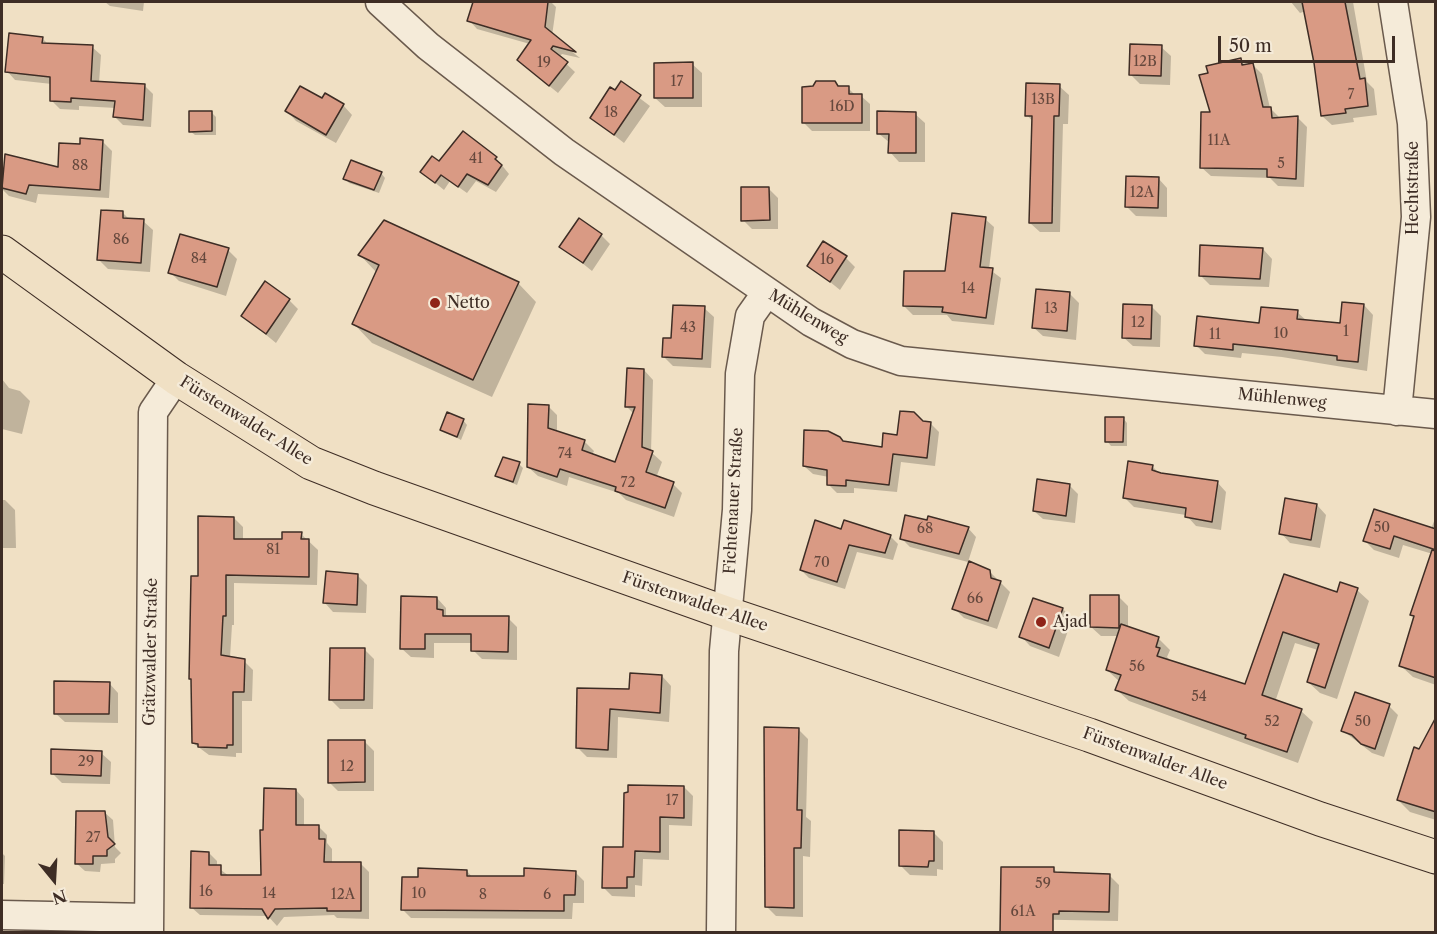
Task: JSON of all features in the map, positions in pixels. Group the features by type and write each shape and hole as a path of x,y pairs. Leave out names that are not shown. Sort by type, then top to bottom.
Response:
{"main road":[{"name":"Fürstenwalder Allee","path":"2,252 176,378 311,463 374,488 726,613 1089,735 1320,819 1436,857"}],"street":[{"name":"Mühlenweg","path":"380,2 428,46 564,152 766,292 811,322 852,344 901,361 1436,414"},
{"name":"Hechtstraße","path":"1393,2 1412,123 1416,217 1397,411"},
{"name":"Fichtenauer Straße","path":"721,933 726,613 737,510 740,374 750,316 766,292"},
{"name":"Grätzwalder Straße","path":"149,925 153,412 176,378"},
{"path":"2,915 149,925"}],"building":[{"path":"473,2 548,2 545,27 576,52 553,46 551,49 568,62 549,86 517,60 531,40 467,21"},
{"path":"1302,2 1345,2 1360,79 1365,78 1368,106 1345,109 1346,113 1321,116 1314,63"},
{"path":"9,33 43,37 42,43 93,45 91,81 145,84 143,120 113,117 115,101 71,98 71,102 50,101 50,77 5,72"},
{"path":"1130,44 1162,45 1161,76 1129,75"},
{"path":"1241,58 1242,65 1253,63 1263,107 1271,107 1272,118 1298,116 1296,179 1267,177 1267,169 1200,168 1201,112 1210,112 1199,75 1208,73 1206,66"},
{"path":"693,62 693,98 654,98 654,63"},
{"path":"621,81 641,95 614,135 590,118 610,87 615,90"},
{"path":"816,81 835,81 838,86 849,86 849,94 862,94 862,123 802,123 802,87 813,86"},
{"path":"1026,83 1060,84 1059,116 1054,116 1052,223 1029,223 1032,116 1025,116"},
{"path":"300,86 322,98 325,93 344,104 326,135 285,111"},
{"path":"189,111 212,111 212,131 189,132"},
{"path":"877,111 916,112 916,153 888,153 889,134 877,134"},
{"path":"463,131 497,157 495,159 502,165 488,185 467,174 458,187 441,175 435,183 420,172 432,156 439,161"},
{"path":"80,138 103,140 100,190 29,185 26,194 2,188 5,154 58,167 59,143 80,144"},
{"path":"351,160 382,172 374,190 343,179"},
{"path":"1126,176 1159,177 1158,208 1125,207"},
{"path":"741,187 769,187 770,220 741,221"},
{"path":"101,210 123,211 123,218 144,219 141,263 97,260"},
{"path":"952,213 986,217 980,267 993,268 986,318 942,312 943,307 903,306 904,271 945,271"},
{"path":"579,218 602,234 583,263 559,247"},
{"name":"Netto","path":"384,220 519,282 473,380 352,324 379,265 358,255"},
{"path":"180,234 229,248 217,287 168,273"},
{"path":"823,241 847,256 830,282 807,266"},
{"path":"1200,245 1263,248 1260,279 1199,276"},
{"path":"265,281 290,299 266,334 241,316"},
{"path":"1036,289 1070,292 1067,331 1032,328"},
{"path":"1342,302 1364,304 1358,362 1337,360 1337,356 1233,344 1233,350 1194,346 1197,316 1259,323 1261,307 1298,310 1297,319 1340,323"},
{"path":"1123,304 1152,305 1151,339 1122,338"},
{"path":"673,305 705,306 702,359 662,357 663,338 671,338"},
{"path":"627,368 644,369 642,447 653,451 646,472 674,482 665,508 615,491 616,487 560,469 557,477 527,467 528,404 549,405 548,428 585,440 582,450 615,462 635,407 625,407"},
{"path":"900,411 914,412 923,421 931,422 927,458 893,454 889,485 846,480 846,486 827,485 827,470 803,466 804,430 828,431 843,441 882,447 883,433 897,435"},
{"path":"447,412 464,419 457,437 440,430"},
{"path":"1105,417 1124,417 1123,442 1105,442"},
{"path":"503,457 520,462 513,482 495,476"},
{"path":"1128,461 1153,465 1152,470 1161,473 1218,481 1212,522 1185,517 1186,508 1123,498"},
{"path":"1037,479 1070,484 1066,516 1033,511"},
{"path":"1285,498 1317,504 1311,540 1279,534"},
{"path":"1374,509 1436,529 1436,550 1394,536 1390,549 1363,541"},
{"path":"905,515 927,520 928,516 969,527 959,554 900,539"},
{"path":"198,516 234,517 234,539 282,539 282,532 302,532 301,539 309,539 309,577 226,575 226,616 223,616 221,655 245,659 244,692 233,692 233,745 227,745 227,748 198,747 198,744 192,743 191,679 189,679 191,576 198,576"},
{"path":"815,520 841,529 844,520 891,535 885,553 849,545 837,582 800,570"},
{"path":"1432,550 1436,551 1436,678 1399,666 1414,616 1410,615"},
{"path":"969,561 990,570 991,578 1001,581 988,621 952,609"},
{"path":"326,571 358,574 357,605 323,603"},
{"path":"1284,574 1337,592 1340,582 1358,588 1325,688 1307,682 1319,644 1283,632 1262,695 1302,709 1287,752 1245,738 1246,735 1115,690 1121,675 1106,670 1121,624 1159,637 1156,647 1160,648 1157,656 1245,684"},
{"path":"1090,595 1119,595 1119,628 1090,627"},
{"path":"401,596 437,597 437,609 443,610 443,616 509,616 508,652 471,651 471,634 425,634 425,649 400,649"},
{"name":"Ajad","path":"1033,598 1063,608 1049,648 1019,637"},
{"path":"330,648 365,648 364,700 329,700"},
{"path":"630,673 662,675 660,713 610,709 608,750 576,748 577,688 629,689"},
{"path":"54,681 110,682 109,714 54,714"},
{"path":"1355,692 1390,704 1375,749 1361,744 1352,735 1341,731"},
{"path":"1436,717 1436,812 1397,800 1414,747 1419,749"},
{"path":"764,727 799,728 797,810 802,810 801,848 794,848 794,908 765,907"},
{"path":"328,740 365,740 365,782 328,783"},
{"path":"51,749 102,751 101,776 51,774"},
{"path":"628,785 684,786 684,818 660,817 660,852 635,851 634,877 627,877 627,888 602,888 603,847 623,847 624,793 628,792"},
{"path":"264,788 296,789 296,825 319,825 319,839 325,839 324,862 361,862 361,911 327,911 327,908 275,909 268,919 262,909 190,908 191,851 209,852 209,865 221,865 221,875 261,875 260,830 263,830"},
{"path":"76,811 105,811 108,837 115,844 107,850 107,856 93,856 93,864 75,864"},
{"path":"899,830 934,831 934,861 929,861 928,867 899,866"},
{"path":"1001,867 1054,867 1054,872 1110,874 1109,912 1059,911 1059,914 1053,914 1053,933 1000,933"},
{"path":"418,868 467,870 467,876 524,876 524,868 576,871 575,895 564,895 564,911 401,910 402,877 418,877"}],"place":[{"name":"Netto","path":"435,303"},
{"name":"Ajad","path":"1041,622"}]}
